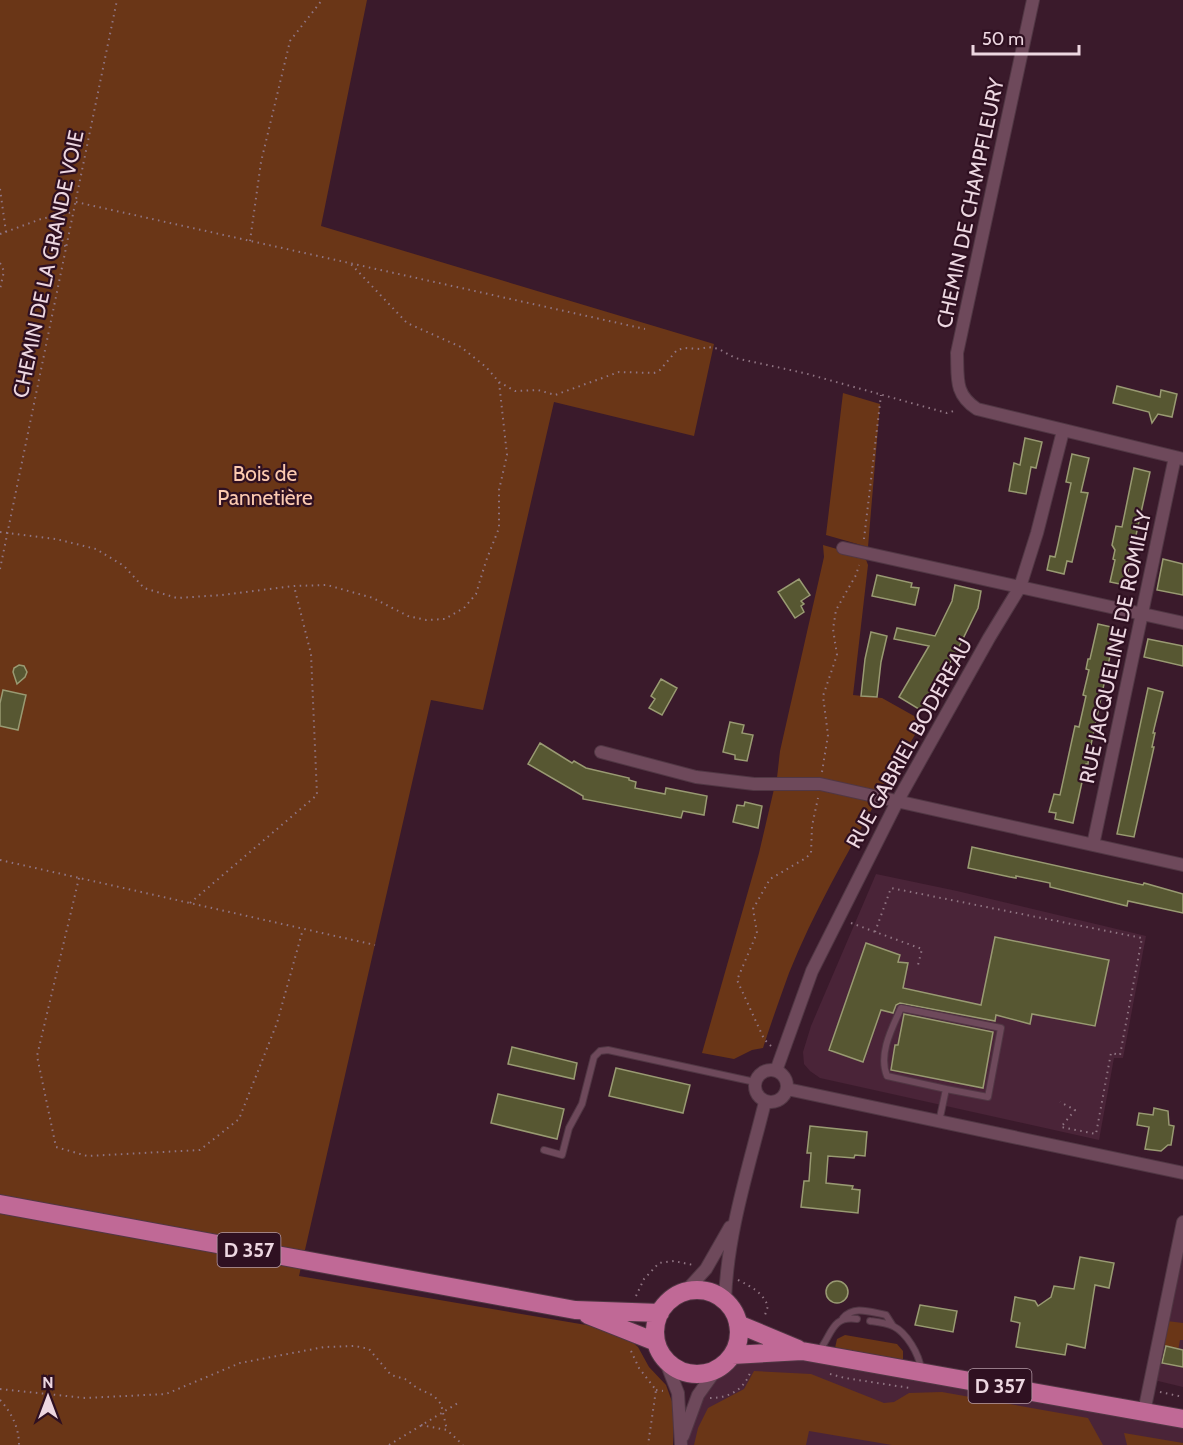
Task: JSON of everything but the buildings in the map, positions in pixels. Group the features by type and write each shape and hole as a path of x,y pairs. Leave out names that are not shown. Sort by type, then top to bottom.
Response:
{"main road":[{"name":"D 357","path":"0,1204 575,1310 660,1313"},
{"path":"685,1292 706,1292 725,1301 732,1309 738,1324 738,1339 732,1355 716,1370 703,1374 676,1369 665,1360 656,1342 656,1322 666,1304 685,1292"},
{"name":"D 357","path":"575,1310 656,1342"},
{"name":"D 357","path":"738,1324 810,1353"},
{"name":"D 357","path":"732,1355 810,1353 1183,1419"}],"street":[{"name":"CHEMIN DE CHAMPFLEURY","path":"966,402 958,380 957,353 1033,0"},
{"path":"966,402 977,409 1179,458"},
{"name":"RUE GABRIEL BODEREAU","path":"776,1071 812,971 898,800 1020,587 1037,533 1063,430"},
{"name":"RUE JACQUELINE DE ROMILLY","path":"1093,845 1142,614 1179,458"},
{"path":"843,548 1183,623"},
{"path":"602,752 696,777 754,784 820,784 1183,865"},
{"path":"765,1071 776,1071 784,1076 787,1089 779,1100 765,1101 756,1092 755,1082 765,1071"},
{"path":"787,1089 1183,1173"},
{"path":"725,1301 726,1275 736,1218 765,1101"},
{"path":"685,1292 706,1269 736,1218"},
{"path":"1144,1412 1183,1222"},
{"path":"665,1360 678,1393 682,1443"},
{"path":"682,1443 698,1395 716,1370"}],"lane":[{"path":"901,1008 1001,1028 988,1097 946,1089 886,1076 883,1067 884,1056 901,1008"},
{"path":"544,1150 562,1155 569,1128 582,1104 594,1057 600,1052 608,1050 755,1082"},
{"path":"939,1122 946,1089"},
{"path":"810,1353 848,1312 855,1310 886,1315 917,1355 921,1372"},
{"path":"843,1318 857,1319"},
{"path":"870,1321 893,1326"}],"path":[{"name":"CHEMIN DE LA GRANDE VOIE","path":"0,569 117,0"},
{"path":"250,241 261,162 290,41 322,0"},
{"path":"0,189 6,232"},
{"path":"76,202 645,329"},
{"path":"0,234 73,212"},
{"path":"51,217 66,248"},
{"path":"349,262 407,323 460,347 499,382 515,391 538,390 555,395 619,372 654,373 660,370 677,350 685,348 700,350 708,347 719,349 735,357 804,373 947,413 955,411 966,402"},
{"path":"0,263 4,271 0,289"},
{"path":"0,532 56,539 96,549 124,566 144,588 177,598 222,596 294,586 327,585 373,598 408,616 426,620 445,619 464,608 476,594 499,528 499,490 507,455 499,382"},
{"path":"781,1057 764,1039 737,980 757,933 753,909 770,879 811,853 812,826 828,735 823,696 837,656 833,629 836,610 856,575 863,552 881,395"},
{"path":"190,903 317,795 311,654 294,586"},
{"path":"0,860 375,945"},
{"path":"79,878 37,1056 56,1147 87,1156 200,1150 239,1119 277,1023 303,929"},
{"path":"875,932 891,888 1142,938 1120,1055 1111,1053 1096,1134 1061,1127 1076,1110 1060,1102"},
{"path":"848,922 922,949 918,965"},
{"path":"634,1312 638,1291 654,1266 666,1261 692,1265"},
{"path":"629,1331 630,1348 639,1368 656,1390 648,1445"},
{"path":"0,1389 85,1398 166,1394 240,1363 324,1347 355,1346 369,1349 391,1375 405,1379 434,1396 441,1404 447,1430"},
{"path":"1148,1390 1183,1397"},
{"path":"0,1400 7,1407 19,1432 19,1445"},
{"path":"389,1445 458,1403"},
{"path":"421,1425 447,1430 463,1445"}],"shaded area":[{"path":"876,874 1146,936 1123,1058 1114,1058 1099,1140 820,1078 804,1064 803,1052 811,1026"},
{"path":"1183,1244 1183,1387 1154,1380"},
{"path":"802,1351 1183,1419 1183,1445 681,1445 716,1370 732,1355"}],"green space":[{"name":"Bois de Pannetière","path":"0,0 367,0 321,226 714,344 694,436 554,402 483,710 431,700 299,1276 604,1328 630,1340 638,1347 649,1367 666,1385 674,1407 673,1445 0,1445"},
{"path":"843,393 880,404 868,547 826,535"},
{"path":"823,545 865,557 868,565 853,695 882,698 923,721 882,791 814,779 777,778 780,751 824,557"},
{"path":"814,788 877,800 830,885 809,929 789,973 763,1048 752,1050 734,1059 702,1053 759,853 774,789"},
{"path":"1167,1321 1183,1323 1183,1340 1180,1340 1178,1351 1162,1345"},
{"path":"845,1335 897,1344 903,1351 903,1360 835,1348 837,1339"},
{"path":"754,1371 811,1374 884,1403 894,1402 909,1393 942,1392 1088,1418 1103,1445 892,1445 809,1431 806,1445 694,1445 698,1428 708,1408 744,1389"},
{"path":"1124,1433 1183,1443 1183,1445 1127,1445"}]}
